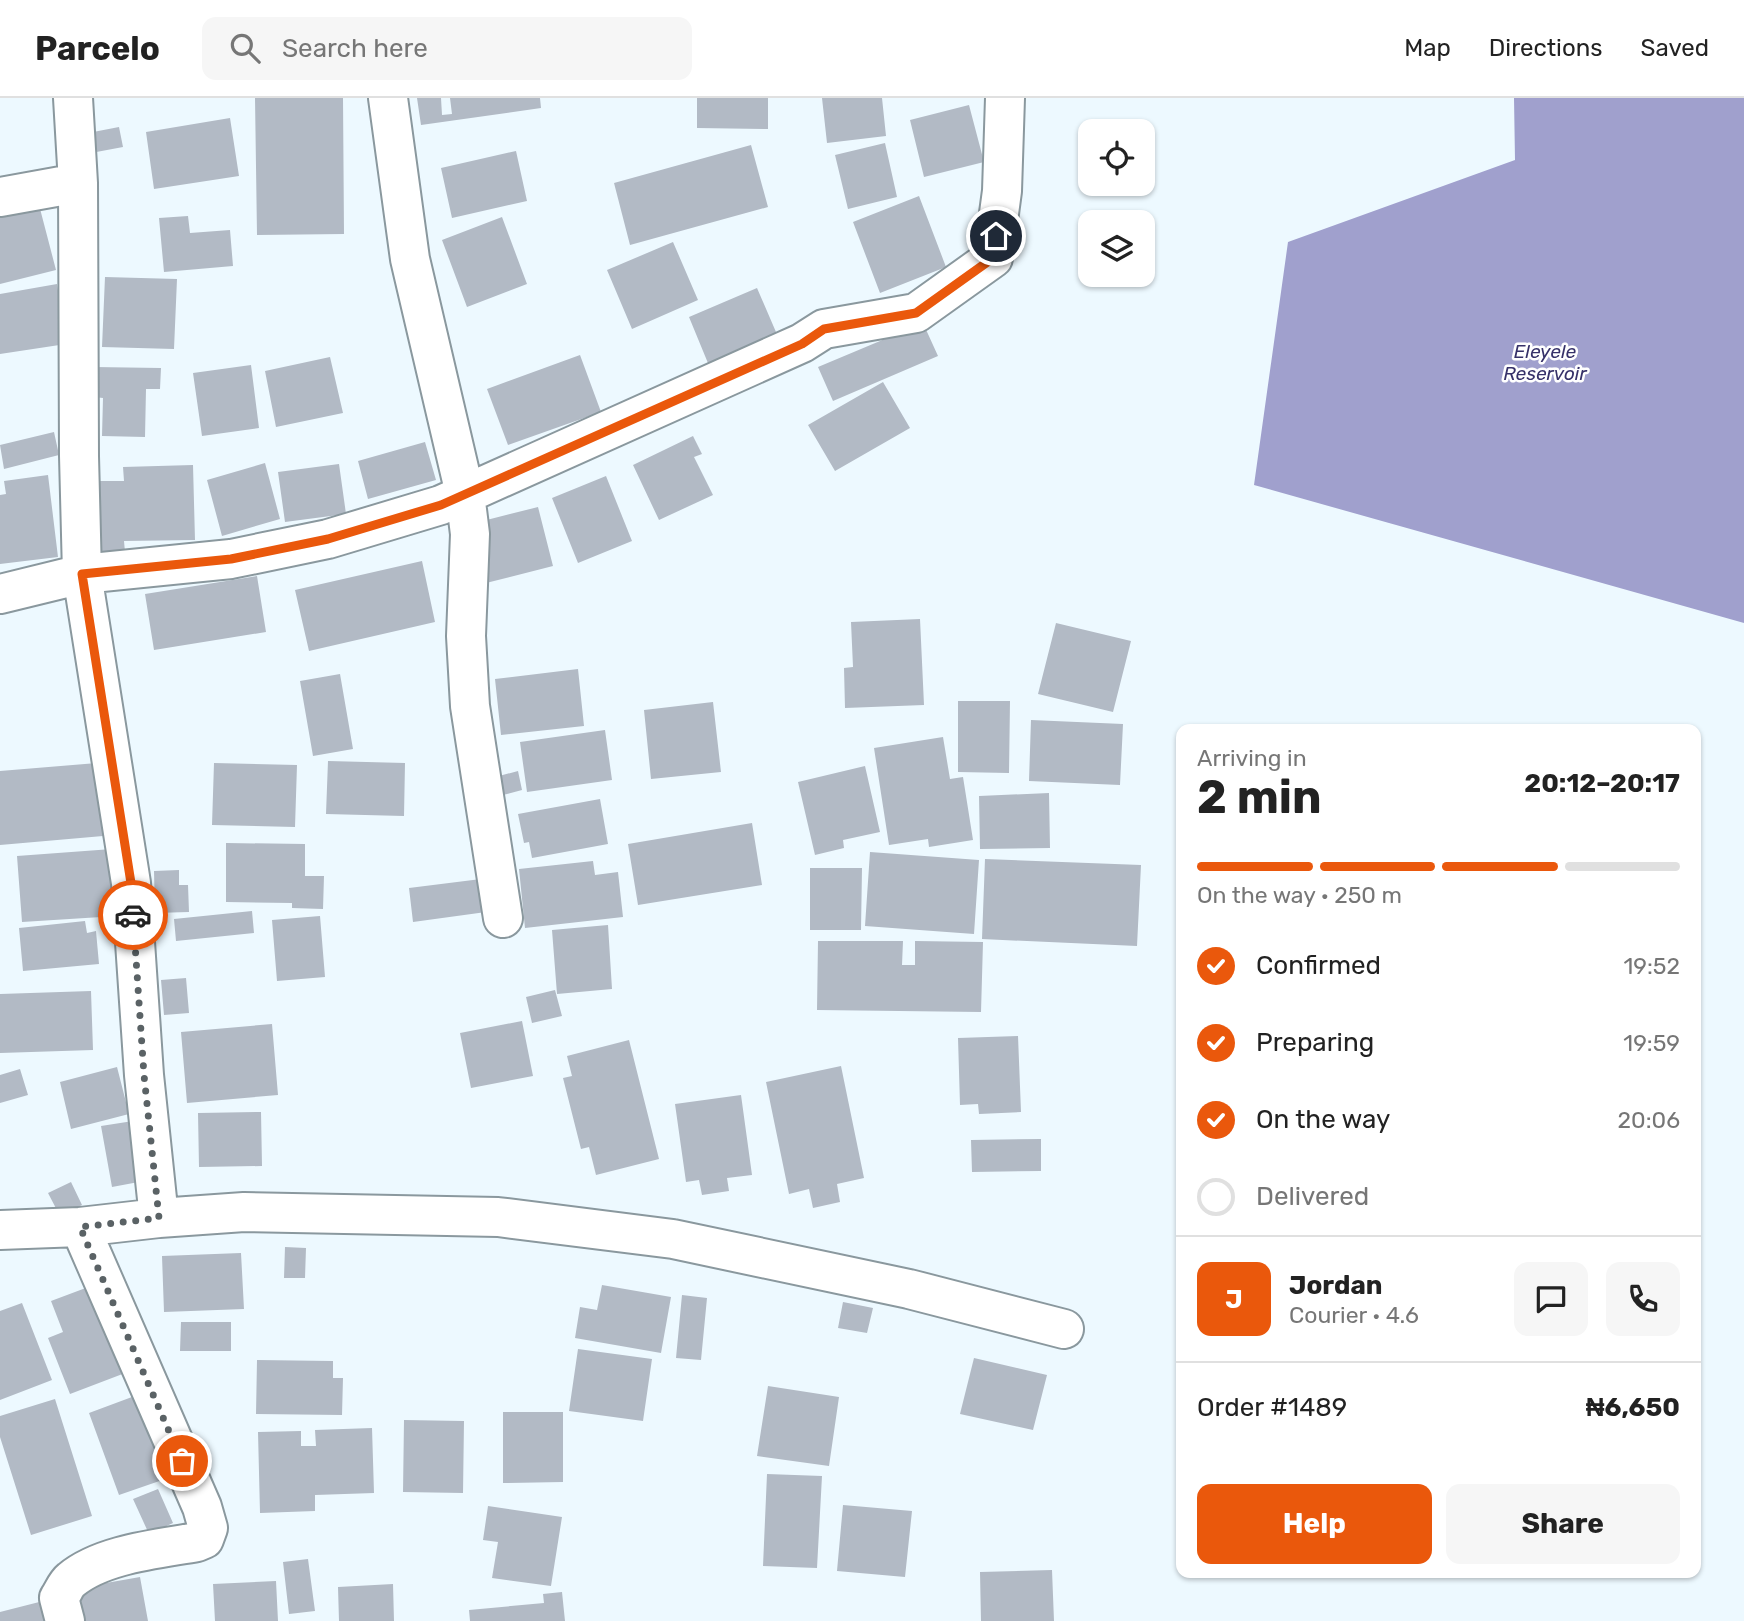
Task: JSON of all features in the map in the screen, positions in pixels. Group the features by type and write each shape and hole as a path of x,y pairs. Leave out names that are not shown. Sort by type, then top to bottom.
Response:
{"street":[{"path":"73,98 78,183 79,509 82,574 131,883 144,1075 159,1218"},
{"path":"388,98 410,259 465,494 470,534 466,636 470,706 503,918"},
{"path":"0,594 82,574 231,559 316,542 441,505 802,344 824,329 916,313 993,258 1002,191 1005,98"},
{"path":"0,197 78,183"},
{"path":"0,1230 80,1227 244,1212 498,1217 673,1239 908,1289 1064,1329"},
{"path":"65,1621 59,1598 68,1581 86,1569 134,1554 197,1542 204,1539 208,1528 202,1507 80,1227"}],"water":[{"name":"Eleyele Reservoir","path":"1514,98 1744,98 1744,623 1254,485 1288,242 1515,160"}],"building":[{"path":"255,98 343,98 344,234 257,235"},
{"path":"417,98 441,98 442,115 452,114 450,98 540,98 541,108 421,125"},
{"path":"697,98 768,98 768,129 697,128"},
{"path":"822,98 882,98 886,136 827,143"},
{"path":"969,105 984,162 924,177 910,120"},
{"path":"230,118 239,176 154,189 146,132"},
{"path":"119,127 123,147 91,153 88,133"},
{"path":"885,143 897,197 848,209 835,155"},
{"path":"751,145 768,207 630,245 614,183"},
{"path":"516,151 527,201 452,218 441,168"},
{"path":"919,196 946,267 880,293 853,222"},
{"path":"38,201 56,270 0,284 0,210"},
{"path":"188,216 190,233 230,230 233,266 164,272 159,218"},
{"path":"502,217 527,284 467,307 442,240"},
{"path":"673,242 698,300 632,329 607,270"},
{"path":"105,277 177,279 174,349 102,347"},
{"path":"57,284 66,344 0,354 0,294"},
{"path":"757,288 779,339 710,368 689,317"},
{"path":"923,323 938,356 833,401 818,367"},
{"path":"580,355 601,412 508,445 487,389"},
{"path":"330,357 343,413 276,427 265,371"},
{"path":"251,365 259,428 202,436 193,373"},
{"path":"94,367 161,368 160,389 146,389 145,437 102,436 103,398 94,397"},
{"path":"883,382 910,428 835,471 808,425"},
{"path":"54,432 59,455 4,469 0,445"},
{"path":"693,436 702,454 694,457 713,495 659,520 633,465"},
{"path":"425,442 436,480 368,499 358,461"},
{"path":"265,463 280,519 222,536 207,480"},
{"path":"339,464 346,514 285,522 278,472"},
{"path":"193,465 195,540 124,541 125,552 97,552 96,481 124,481 123,467"},
{"path":"48,475 58,557 0,564 0,495 6,494 4,481"},
{"path":"606,476 632,541 578,563 552,498"},
{"path":"538,507 553,566 486,583 471,524"},
{"path":"422,561 435,622 309,651 295,590"},
{"path":"257,576 266,632 154,650 145,594"},
{"path":"920,619 924,705 845,708 844,668 853,667 851,622"},
{"path":"1056,623 1131,641 1113,712 1038,694"},
{"path":"578,669 584,726 501,735 495,679"},
{"path":"340,674 353,749 313,756 300,681"},
{"path":"958,701 1010,701 1009,773 958,772"},
{"path":"713,702 721,772 651,779 644,710"},
{"path":"1031,720 1123,724 1120,785 1029,781"},
{"path":"605,730 612,780 527,792 520,742"},
{"path":"943,737 950,779 963,777 973,840 929,847 928,839 889,845 874,748"},
{"path":"328,761 405,763 404,816 326,814"},
{"path":"97,763 103,836 0,845 0,771"},
{"path":"214,763 297,765 295,827 212,825"},
{"path":"865,766 880,832 843,840 844,848 815,855 798,782"},
{"path":"518,771 522,790 503,795 499,776"},
{"path":"1049,793 1050,848 980,849 979,796"},
{"path":"600,799 608,844 532,858 529,842 524,843 518,814"},
{"path":"752,823 762,885 638,905 628,844"},
{"path":"226,843 305,844 305,876 324,876 323,909 292,908 292,903 226,902"},
{"path":"112,849 117,916 22,922 17,856"},
{"path":"870,852 979,860 974,934 865,926"},
{"path":"985,859 1141,865 1137,946 982,939"},
{"path":"593,861 595,875 618,872 623,917 525,928 519,869"},
{"path":"810,868 862,868 861,930 810,930"},
{"path":"179,870 179,885 188,885 189,912 155,913 154,871"},
{"path":"481,879 486,912 413,922 409,888"},
{"path":"252,911 254,933 176,941 174,919"},
{"path":"320,916 325,977 277,981 272,920"},
{"path":"85,921 87,933 96,931 99,964 23,971 19,928"},
{"path":"608,925 612,989 557,994 552,930"},
{"path":"818,941 903,941 902,965 915,965 915,941 983,942 981,1012 817,1010"},
{"path":"186,978 189,1013 164,1015 161,980"},
{"path":"555,990 562,1016 532,1023 526,997"},
{"path":"91,991 93,1050 0,1053 0,994"},
{"path":"522,1021 533,1076 471,1088 460,1033"},
{"path":"272,1024 278,1095 187,1103 181,1032"},
{"path":"1018,1036 1021,1112 979,1114 978,1104 960,1105 958,1038"},
{"path":"629,1040 659,1159 596,1175 589,1147 581,1149 563,1078 572,1076 567,1056"},
{"path":"841,1066 864,1178 837,1184 840,1202 813,1208 809,1189 789,1194 766,1082"},
{"path":"117,1067 129,1114 71,1129 60,1082"},
{"path":"20,1069 28,1095 0,1103 0,1075"},
{"path":"741,1095 752,1175 727,1178 729,1191 702,1195 699,1180 686,1182 675,1104"},
{"path":"261,1112 262,1166 199,1167 198,1113"},
{"path":"133,1121 144,1181 112,1187 101,1126"},
{"path":"1041,1139 1041,1171 972,1172 971,1140"},
{"path":"71,1182 82,1205 60,1216 48,1193"},
{"path":"285,1247 306,1248 305,1278 284,1278"},
{"path":"241,1253 244,1309 164,1312 162,1256"},
{"path":"99,1283 133,1370 70,1394 48,1338 63,1332 51,1301"},
{"path":"602,1285 671,1297 661,1353 575,1338 580,1307 597,1310"},
{"path":"682,1295 707,1298 701,1360 676,1358"},
{"path":"843,1302 873,1308 867,1333 838,1328"},
{"path":"22,1303 52,1380 0,1400 0,1311"},
{"path":"181,1322 231,1322 231,1351 180,1351"},
{"path":"578,1349 652,1359 643,1421 569,1411"},
{"path":"974,1358 1047,1375 1033,1430 960,1414"},
{"path":"257,1360 333,1361 333,1378 343,1378 342,1415 256,1414"},
{"path":"768,1386 839,1397 829,1466 757,1456"},
{"path":"140,1394 171,1477 119,1495 89,1413"},
{"path":"55,1399 92,1516 31,1535 0,1437 0,1416"},
{"path":"503,1412 563,1412 563,1482 503,1483"},
{"path":"404,1420 464,1421 463,1493 403,1492"},
{"path":"372,1428 374,1493 315,1495 315,1511 260,1513 258,1432 301,1431 301,1446 316,1446 315,1430"},
{"path":"767,1474 822,1476 817,1568 763,1566"},
{"path":"158,1489 173,1523 149,1534 133,1499"},
{"path":"843,1505 912,1511 905,1577 837,1571"},
{"path":"488,1506 562,1517 551,1586 492,1578 498,1542 483,1540"},
{"path":"308,1559 315,1611 289,1614 283,1562"},
{"path":"1052,1570 1054,1621 981,1621 980,1572"},
{"path":"140,1577 148,1621 78,1621 72,1589"},
{"path":"276,1581 278,1621 215,1621 213,1584"},
{"path":"393,1584 394,1621 339,1621 338,1587"},
{"path":"562,1592 565,1621 470,1621 469,1610 544,1603 543,1594"},
{"path":"51,1599 57,1621 0,1621 0,1612"}],"way so far":[{"path":"133,915 144,1075 159,1218 80,1227 182,1461"}],"route":[{"path":"133,915 131,883 82,574 231,559 328,539 441,505 802,344 824,329 916,313 993,258 996,236"}]}
